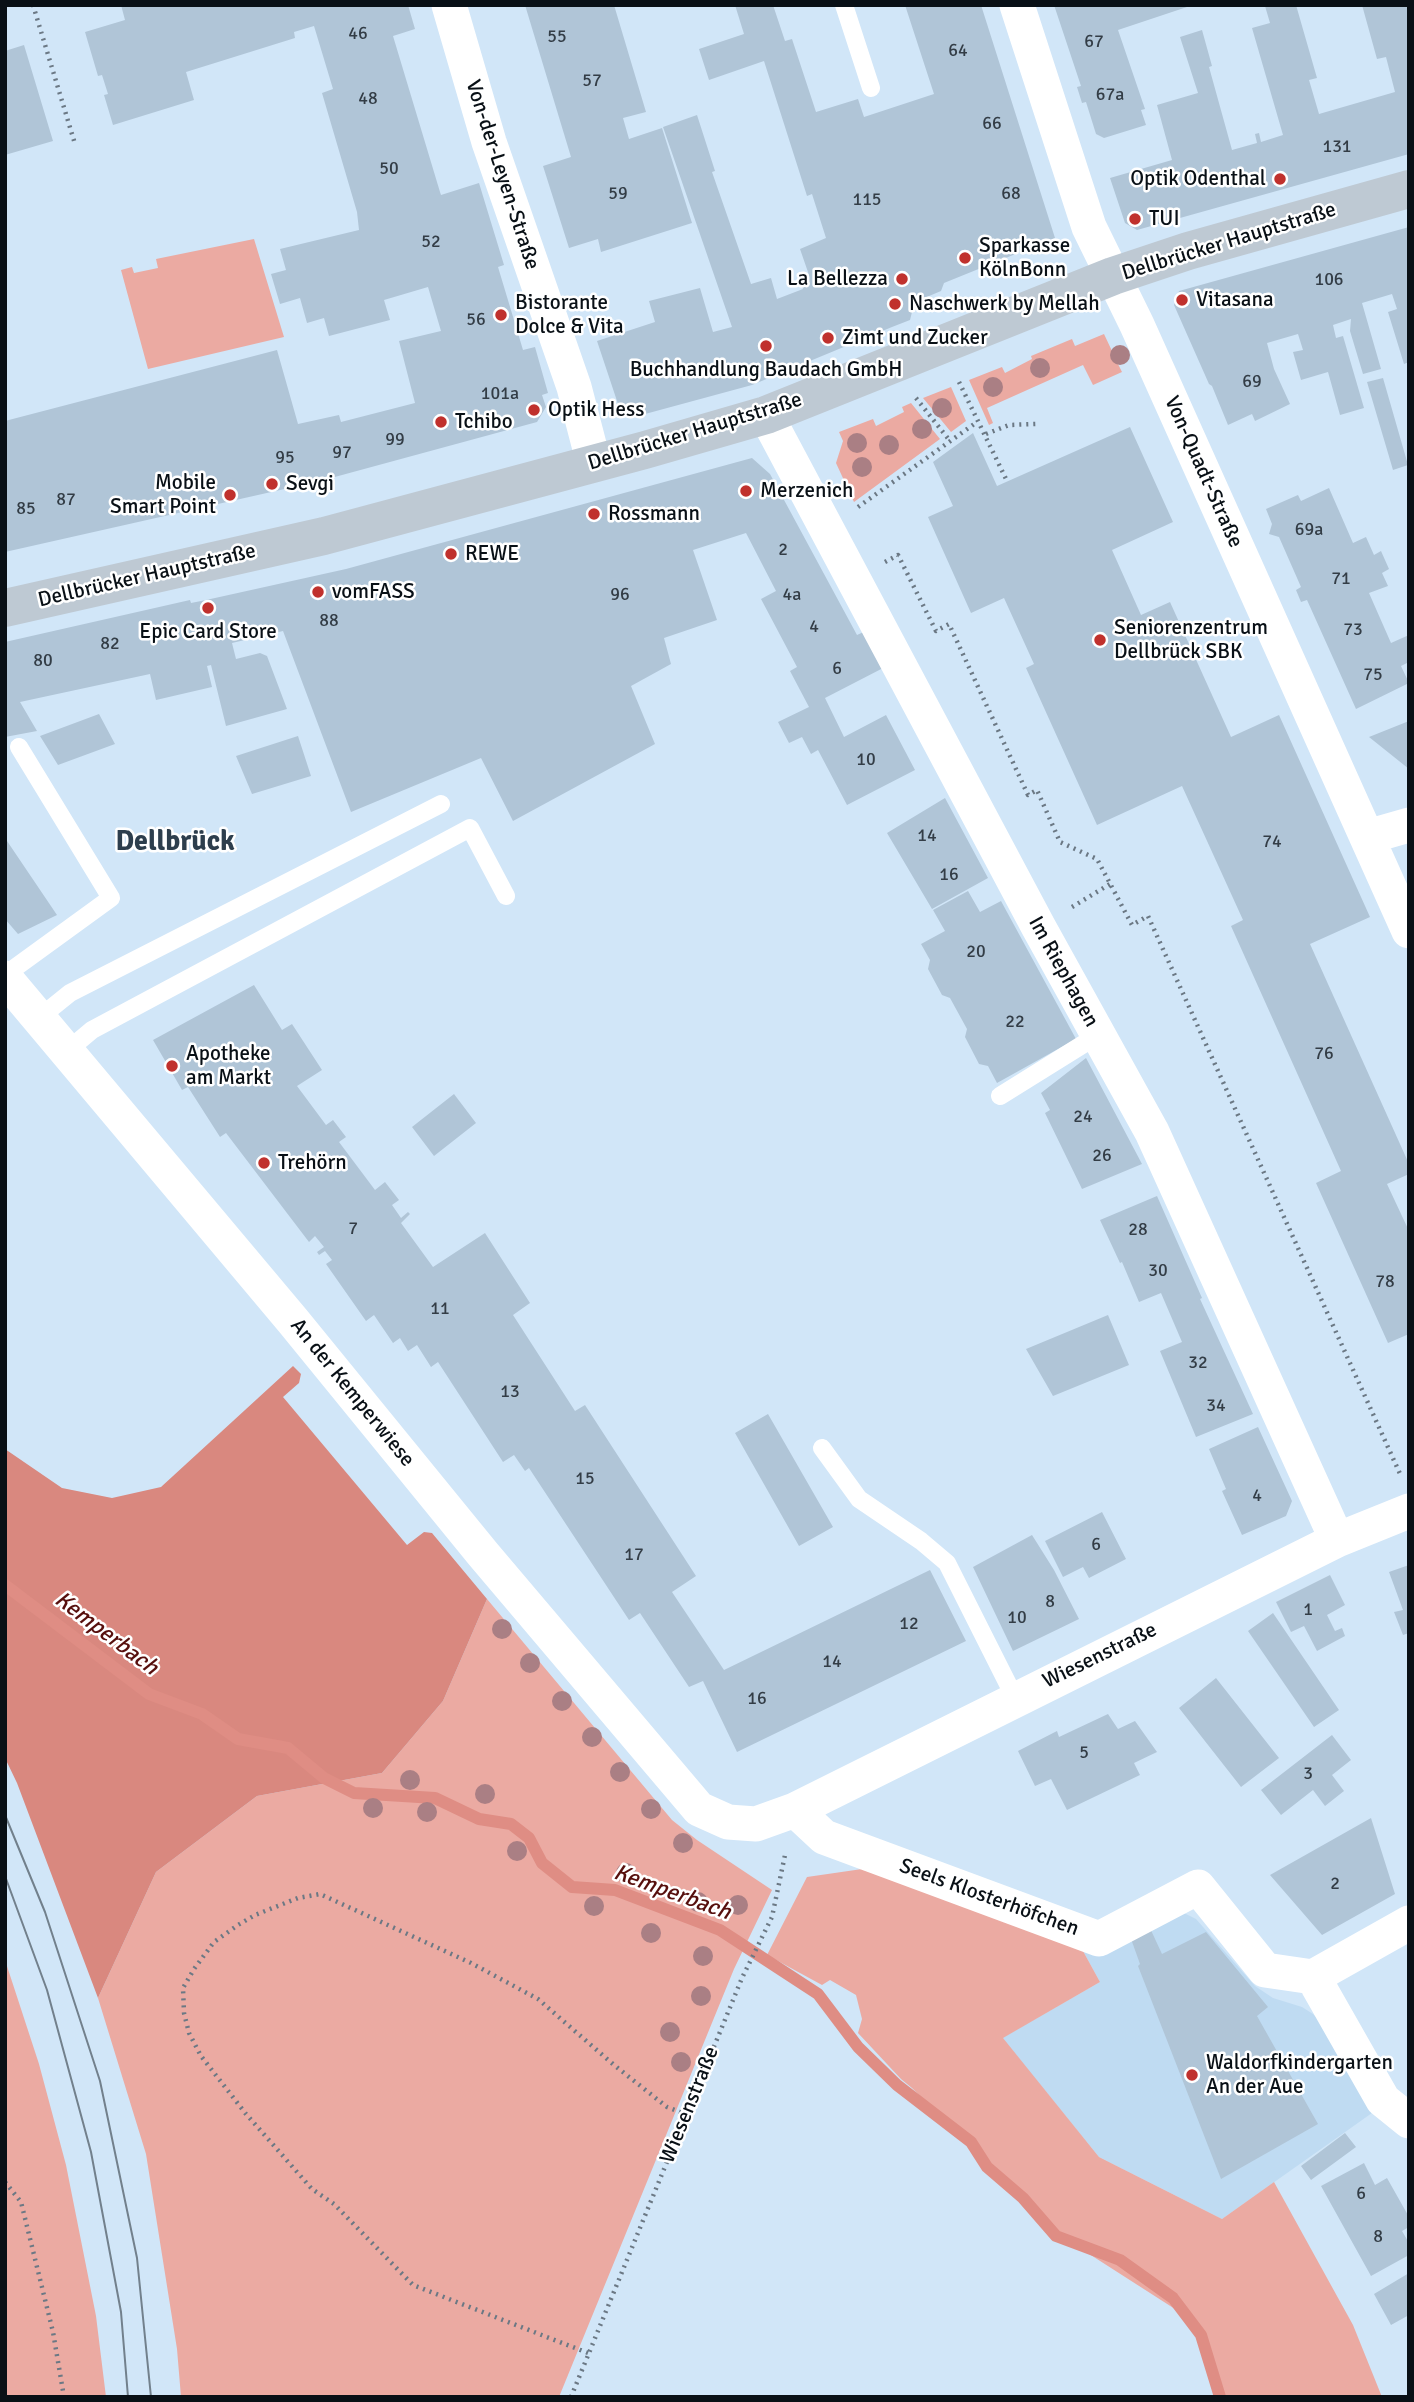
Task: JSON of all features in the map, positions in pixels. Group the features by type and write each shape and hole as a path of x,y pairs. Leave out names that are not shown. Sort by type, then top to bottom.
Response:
{"street":[{"name":"Von-der-Leyen-Straße","path":"449,5 489,142 573,387 594,464"},
{"name":"Von-Quadt-Straße","path":"1017,5 1089,227 1409,931"},
{"name":"Dellbrücker Hauptstraße","path":"5,608 324,536 766,415 1113,276 1188,251 1409,189"},
{"name":"Im Riephagen","path":"766,415 1038,926 1152,1132 1337,1540"},
{"path":"1367,837 1409,825"},
{"name":"An der Kemperwiese","path":"5,976 483,1554 699,1809"},
{"name":"Wiesenstraße","path":"699,1809 728,1822 756,1824 795,1810 1015,1698 1337,1540 1407,1499"},
{"name":"Seels Klosterhöfchen","path":"795,1810 824,1837 1099,1939 1198,1887 1265,1970 1313,1977"},
{"path":"1409,1923 1313,1977 1383,2100 1409,2121"}],"lane":[{"path":"844,5 871,88"},
{"path":"5,976 111,898 19,747"},
{"path":"39,1018 69,993 441,804"},
{"path":"67,1051 92,1030 470,828 506,896"},
{"path":"1000,1096 1098,1035"},
{"path":"822,1448 859,1499 921,1541 947,1563 1015,1698"}],"path":[{"path":"33,5 75,144"},
{"path":"901,361 917,401 950,441"},
{"path":"959,384 1007,481"},
{"path":"825,526 856,509 977,422"},
{"path":"986,435 1009,425 1036,424"},
{"path":"854,580 898,555 936,631 949,624 1028,795 1037,790 1060,842 1097,859 1132,925 1148,916 1407,1499"},
{"path":"1038,926 1110,884"},
{"name":"Wiesenstraße","path":"571,2397 685,2114 742,1978 772,1917 795,1810"},
{"path":"588,2353 413,2285 404,2277 334,2204 312,2189 246,2114 209,2066 189,2033 184,2012 183,1988 214,1942 238,1924 298,1898 320,1894 471,1963 538,1999 614,2065 667,2106 685,2114"},
{"path":"5,2182 22,2202 53,2332 64,2397"}],"shaded area":[{"path":"254,239 284,337 148,369 121,270 132,267 134,273 158,268 156,259"},
{"path":"1104,334 1112,351 1122,348 1127,357 1117,362 1122,372 1093,385 1083,365 987,408 993,423 989,425 969,380 1002,367 1005,373 1032,359 1031,356 1072,339 1075,346"},
{"path":"951,387 966,421 951,432 923,398"},
{"path":"911,403 940,439 854,502 836,463 843,441 839,432 873,419 876,426 904,412 902,407"},
{"path":"293,1366 301,1374 299,1383 283,1397 407,1545 424,1532 432,1533 487,1599 443,1701 382,1773 257,1796 156,1872 98,1998 17,1783 5,1758 5,1449 62,1488 112,1498 161,1487"},
{"path":"487,1599 672,1820 772,1890 734,1969 559,2397 181,2397 177,2349 146,2154 98,1998 156,1872 257,1796 382,1773 443,1701"},
{"path":"869,1868 1083,1951 1100,1982 1003,2038 1099,2157 1222,2219 1274,2182 1353,2325 1382,2397 1219,2397 1189,2318 1058,2234 858,2033 862,2019 856,1995 830,1980 822,1985 767,1955 807,1877"},
{"name":"Waldorfkindergarten An der Aue","path":"1184,1913 1196,1919 1255,1986 1273,1998 1302,2007 1321,2022 1372,2113 1222,2219 1099,2157 1002,2038 1100,1982 1083,1951"},
{"path":"5,1960 39,2064 66,2165 96,2316 106,2397 5,2397"}],"building":[{"path":"121,5 408,5 415,29 393,36 440,192 441,195 479,183 504,265 498,267 523,350 535,347 548,393 542,395 546,407 537,422 320,481 5,552 5,421 277,350 298,424 339,415 341,422 415,403 399,341 441,331 428,287 384,300 390,320 329,336 324,318 307,323 300,298 280,304 271,274 286,270 280,249 359,230 357,212 322,93 333,89 314,26 294,32 295,38 186,72 194,100 113,125 104,95 108,94 102,75 98,76 85,32 125,20"},
{"path":"525,5 614,5 646,112 623,118 629,139 662,128 692,223 601,252 598,239 569,248 543,166 571,157"},
{"path":"735,5 773,5 785,41 792,39 816,112 858,99 864,117 934,94 905,5 981,5 1055,238 944,283 941,291 910,304 910,320 752,385 634,417 620,410 597,341 655,322 649,301 700,288 713,332 732,327 663,127 697,115 715,171 712,172 751,284 771,278 777,299 803,289 800,279 809,275 800,249 826,238 812,194 807,196 764,61 709,80 699,49 744,34"},
{"path":"1054,5 1186,5 1187,7 1118,30 1145,109 1141,110 1146,125 1104,138 1096,134 1086,102 1082,103 1077,87 1081,86"},
{"path":"1296,5 1317,78 1309,80 1319,114 1395,92 1386,57 1377,59 1362,5 1409,5 1409,154 1137,230 1125,223 1110,178 1172,160 1157,105 1198,93 1180,37 1202,30 1212,66 1209,67 1232,150 1257,143 1255,134 1259,133 1261,142 1283,135 1252,28 1270,23 1265,6"},
{"path":"24,45 53,141 5,155 5,51"},
{"path":"1409,227 1409,362 1404,364 1388,312 1397,309 1392,294 1362,303 1381,369 1363,374 1350,331 1351,319 1333,325 1336,338 1343,336 1364,408 1340,415 1328,372 1301,380 1293,352 1303,350 1298,334 1267,343 1274,369 1290,404 1255,421 1252,414 1228,425 1174,305 1179,291"},
{"path":"1383,378 1408,465 1393,470 1367,382"},
{"path":"1130,427 1173,522 1112,550 1141,615 1170,602 1231,737 1279,715 1370,917 1310,944 1409,1164 1409,1174 1387,1184 1409,1231 1409,1334 1388,1343 1316,1183 1341,1171 1231,926 1243,920 1182,786 1097,825 1026,668 1034,664 1004,598 971,613 928,517 953,506 933,462 973,433 997,486"},
{"path":"752,458 770,474 857,635 868,630 887,666 825,698 844,737 886,715 915,770 847,805 818,750 811,754 802,737 789,743 778,722 809,707 790,671 797,667 761,599 776,591 746,533 693,550 717,620 664,638 671,664 631,686 655,744 513,821 481,758 351,812 283,631 232,643 236,659 260,653 267,656 287,709 226,726 211,665 207,666 212,687 156,700 150,674 20,702 37,731 5,737 5,642 190,600 191,603 346,569"},
{"path":"1329,488 1353,543 1366,537 1374,555 1381,551 1389,569 1382,573 1388,586 1369,593 1391,643 1409,635 1409,662 1401,666 1409,683 1356,709 1307,600 1301,602 1296,590 1301,587 1279,537 1269,534 1272,524 1266,509 1298,495 1301,501"},
{"path":"99,714 115,744 58,765 40,736"},
{"path":"1409,721 1409,769 1369,737"},
{"path":"298,736 311,776 252,794 236,756"},
{"path":"945,798 988,878 932,909 887,833"},
{"path":"5,838 57,915 18,934 5,919"},
{"path":"968,891 980,912 1001,901 1076,1039 997,1083 988,1066 979,1064 965,1037 967,1029 950,998 942,995 928,969 930,960 921,944 945,931 933,910"},
{"path":"254,985 282,1030 292,1024 322,1070 297,1086 326,1125 333,1120 346,1137 339,1142 375,1190 385,1182 399,1200 392,1205 401,1218 408,1212 410,1214 401,1223 433,1267 485,1233 530,1303 513,1315 575,1411 585,1405 696,1576 672,1592 724,1670 930,1570 966,1641 737,1752 703,1681 689,1687 640,1613 629,1620 529,1468 525,1471 514,1455 503,1462 438,1362 431,1367 417,1345 408,1351 400,1338 393,1343 374,1315 366,1321 326,1264 332,1260 325,1251 319,1255 317,1252 324,1247 315,1236 309,1242 226,1133 220,1137 188,1087 182,1090 153,1040"},
{"path":"1086,1058 1142,1164 1082,1189 1045,1113 1050,1110 1041,1093"},
{"path":"454,1094 476,1123 434,1156 412,1127"},
{"path":"1157,1196 1202,1298 1200,1299 1253,1414 1196,1437 1160,1351 1182,1342 1161,1293 1139,1302 1100,1220"},
{"path":"1108,1315 1129,1365 1053,1396 1026,1349"},
{"path":"768,1414 833,1527 799,1546 735,1433"},
{"path":"1258,1427 1292,1501 1286,1516 1242,1535 1222,1491 1226,1489 1209,1449"},
{"path":"1102,1512 1126,1559 1089,1578 1083,1567 1063,1577 1045,1541"},
{"path":"1032,1535 1054,1570 1079,1619 1013,1651 973,1567"},
{"path":"1409,1565 1409,1633 1403,1635 1394,1612 1403,1610 1389,1572"},
{"path":"1330,1575 1345,1605 1327,1615 1335,1631 1342,1628 1345,1636 1317,1651 1304,1626 1291,1632 1276,1602"},
{"path":"1273,1613 1339,1710 1314,1727 1248,1631"},
{"path":"1216,1678 1279,1758 1241,1787 1179,1708"},
{"path":"1108,1714 1118,1729 1135,1721 1157,1752 1134,1763 1140,1775 1067,1810 1051,1779 1035,1786 1018,1751 1057,1731 1059,1737"},
{"path":"1332,1735 1351,1760 1332,1775 1344,1791 1325,1806 1313,1790 1281,1815 1261,1790"},
{"path":"1371,1818 1395,1894 1322,1935 1270,1875"},
{"path":"1149,1926 1162,1954 1206,1932 1268,2007 1257,2016 1318,2124 1221,2179 1138,1966 1140,1964 1130,1936"},
{"path":"1345,2133 1356,2147 1311,2180 1301,2166"},
{"path":"1364,2163 1375,2185 1387,2178 1409,2217 1409,2227 1402,2231 1409,2243 1409,2255 1371,2276 1321,2186"},
{"path":"1409,2273 1409,2315 1391,2325 1374,2294"}],"waterway":[{"name":"Kemperbach","path":"5,1585 149,1694 202,1714 238,1739 288,1748 324,1778 354,1793 435,1798 479,1819 511,1824 529,1838 542,1863 572,1887 615,1890 720,1930 818,1994 858,2047 897,2085 971,2142 987,2167 1023,2198 1056,2236 1120,2260 1173,2298 1201,2335 1220,2397"}],"tram line":[{"path":"5,1815 45,1912 100,2081 137,2258 151,2397"},
{"path":"5,1876 47,1990 91,2152 121,2312 128,2397"}],"place":[{"name":"Optik Odenthal","path":"1280,179"},
{"name":"TUI","path":"1135,219"},
{"name":"Sparkasse KölnBonn","path":"965,258"},
{"name":"La Bellezza","path":"902,279"},
{"name":"Vitasana","path":"1182,300"},
{"name":"Naschwerk by Mellah","path":"895,304"},
{"name":"Bistorante Dolce & Vita","path":"501,315"},
{"name":"Zimt und Zucker","path":"828,338"},
{"name":"Buchhandlung Baudach GmbH","path":"766,346"},
{"name":"Optik Hess","path":"534,410"},
{"name":"Tchibo","path":"441,422"},
{"name":"Sevgi","path":"272,484"},
{"name":"Merzenich","path":"746,491"},
{"name":"Mobile Smart Point","path":"230,495"},
{"name":"Rossmann","path":"594,514"},
{"name":"REWE","path":"451,554"},
{"name":"vomFASS","path":"318,592"},
{"name":"Epic Card Store","path":"208,608"},
{"name":"Seniorenzentrum Dellbrück SBK","path":"1100,640"},
{"name":"Apotheke am Markt","path":"172,1066"},
{"name":"Trehörn","path":"264,1163"},
{"name":"Waldorfkindergarten An der Aue","path":"1192,2075"}],"district":[{"name":"Dellbrück","path":"175,843"}]}
